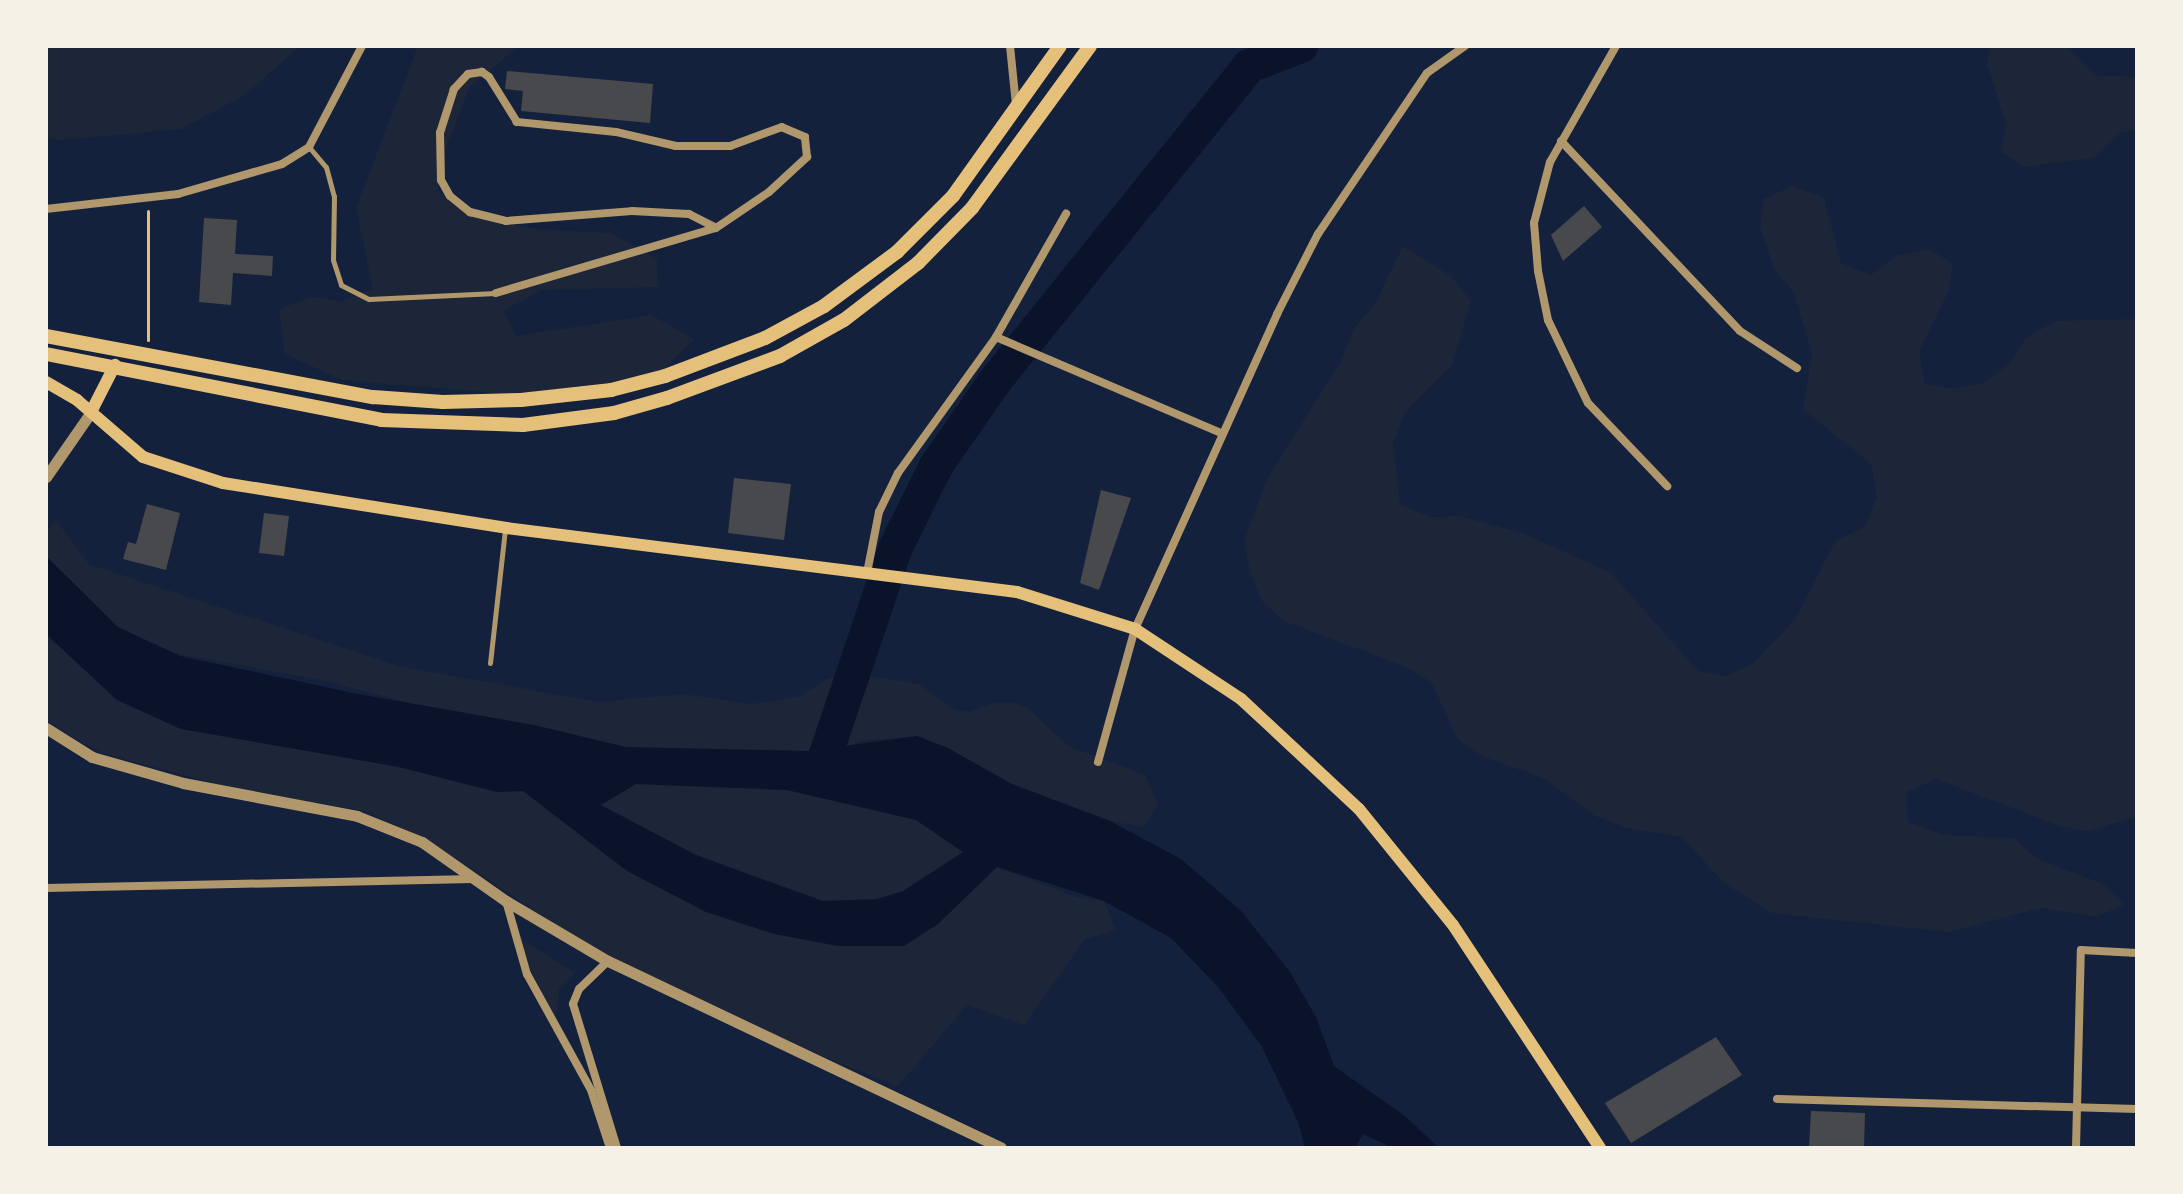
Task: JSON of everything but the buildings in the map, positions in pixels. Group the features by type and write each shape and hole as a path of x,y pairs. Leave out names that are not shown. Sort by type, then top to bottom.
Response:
{"main road":[{"path":"46,336 125,347 373,397 443,402 521,400 611,390 665,376 765,338 861,279 897,252 953,196 1016,114 1060,46"},
{"path":"46,354 115,365 381,420 523,425 614,413 720,382 793,349 844,320 918,263 972,208 1090,46"},
{"path":"91,412 125,347"},
{"path":"46,382 91,412 143,457 223,483 506,528 1017,592 1135,629 1241,699 1359,809 1453,925 1600,1148"}],"street":[{"path":"46,209 149,197 282,164 309,147 362,46"},
{"path":"1010,46 1016,114"},
{"path":"1098,762 1135,629 1221,433 1318,234 1427,73 1465,46"},
{"path":"1616,46 1550,162 1534,223 1548,320 1588,403 1667,486"},
{"path":"496,293 716,228 769,192 807,157 805,137 782,127 730,146 676,146 616,132 517,122 494,82 482,72 468,74 454,89 440,133 441,180 450,196 470,212 506,221 632,211 689,214 716,228"},
{"path":"1561,141 1740,331 1797,368"},
{"path":"870,574 879,512 898,473 996,337 1066,214"},
{"path":"996,337 1221,433"},
{"path":"46,477 91,412"},
{"path":"46,728 92,757 183,783 357,816 422,842 479,879 506,901 608,961 1001,1148"},
{"path":"46,888 479,879"},
{"path":"506,901 527,974 595,1089 617,1148"},
{"path":"2076,1148 2081,950 2137,953"},
{"path":"608,961 579,989 573,1004 610,1148"},
{"path":"1777,1099 2137,1109"}],"lane":[{"path":"309,147 326,167 334,196 333,260 341,285 369,299 496,293"},
{"path":"490,663 506,528"}],"path":[{"path":"148,352 149,197"}],"shaded area":[{"path":"46,46 300,46 245,95 181,129 62,140 46,138"},
{"path":"418,46 519,46 469,88 445,151 438,191 468,215 538,229 611,233 657,259 658,287 542,290 503,311 517,336 651,315 694,339 648,385 530,396 342,380 285,354 279,309 311,297 341,301 373,289 356,208"},
{"path":"1990,46 2066,46 2095,75 2137,77 2137,130 2121,132 2094,158 2025,167 2001,152 2006,124 1987,64"},
{"path":"1793,186 1824,198 1841,263 1871,275 1897,255 1929,249 1953,264 1948,292 1919,352 1925,384 1953,389 1985,383 2010,363 2025,339 2055,321 2137,319 2137,817 2088,831 2060,826 1936,779 1907,792 1908,822 1944,835 2014,838 2036,858 2103,884 2125,904 2096,917 2041,908 1948,932 1772,913 1724,883 1682,837 1627,828 1595,816 1545,779 1482,756 1458,740 1432,683 1409,668 1284,621 1262,601 1250,573 1244,541 1267,479 1342,359 1354,328 1374,306 1403,246 1451,276 1471,301 1452,365 1405,412 1393,443 1400,505 1431,517 1460,516 1525,534 1611,573 1698,671 1726,676 1754,663 1795,619 1836,540 1865,527 1877,496 1871,464 1803,409 1812,353 1794,293 1774,268 1760,227 1764,199"},
{"path":"56,520 89,564 398,666 598,702 683,694 752,704 801,696 826,679 854,673 919,684 954,709 969,712 997,702 1013,703 1028,708 1068,746 1145,775 1158,804 1143,827 1110,821 1012,784 917,736 862,741 818,757 624,759 322,680 178,654 119,631 46,585 46,532"},
{"path":"46,556 118,627 180,656 358,694 534,725 626,747 808,751 917,736 948,748 1012,784 1110,821 1181,859 1241,911 1290,972 1316,1017 1334,1066 1405,1116 1439,1148 1393,1148 1363,1134 1355,1148 1305,1148 1298,1122 1262,1047 1219,988 1171,938 1104,901 997,867 938,924 904,946 838,946 774,934 706,912 627,871 523,791 497,792 399,767 181,729 117,700 46,634","holes":["636,784 787,790 916,820 963,852 903,891 877,899 823,901 696,855 601,805"]},
{"path":"46,634 117,700 181,729 399,767 497,792 523,791 600,804 636,784 787,790 916,820 973,858 1076,897 1104,901 1116,930 1085,939 1024,1025 967,1005 898,1086 784,1041 596,951 423,837 364,811 233,788 102,753 79,741 46,720"},
{"path":"524,941 575,973 559,989 556,1020 521,950"}],"waterway":[{"path":"822,766 895,549 936,466 995,381 1249,66 1301,46"}]}
